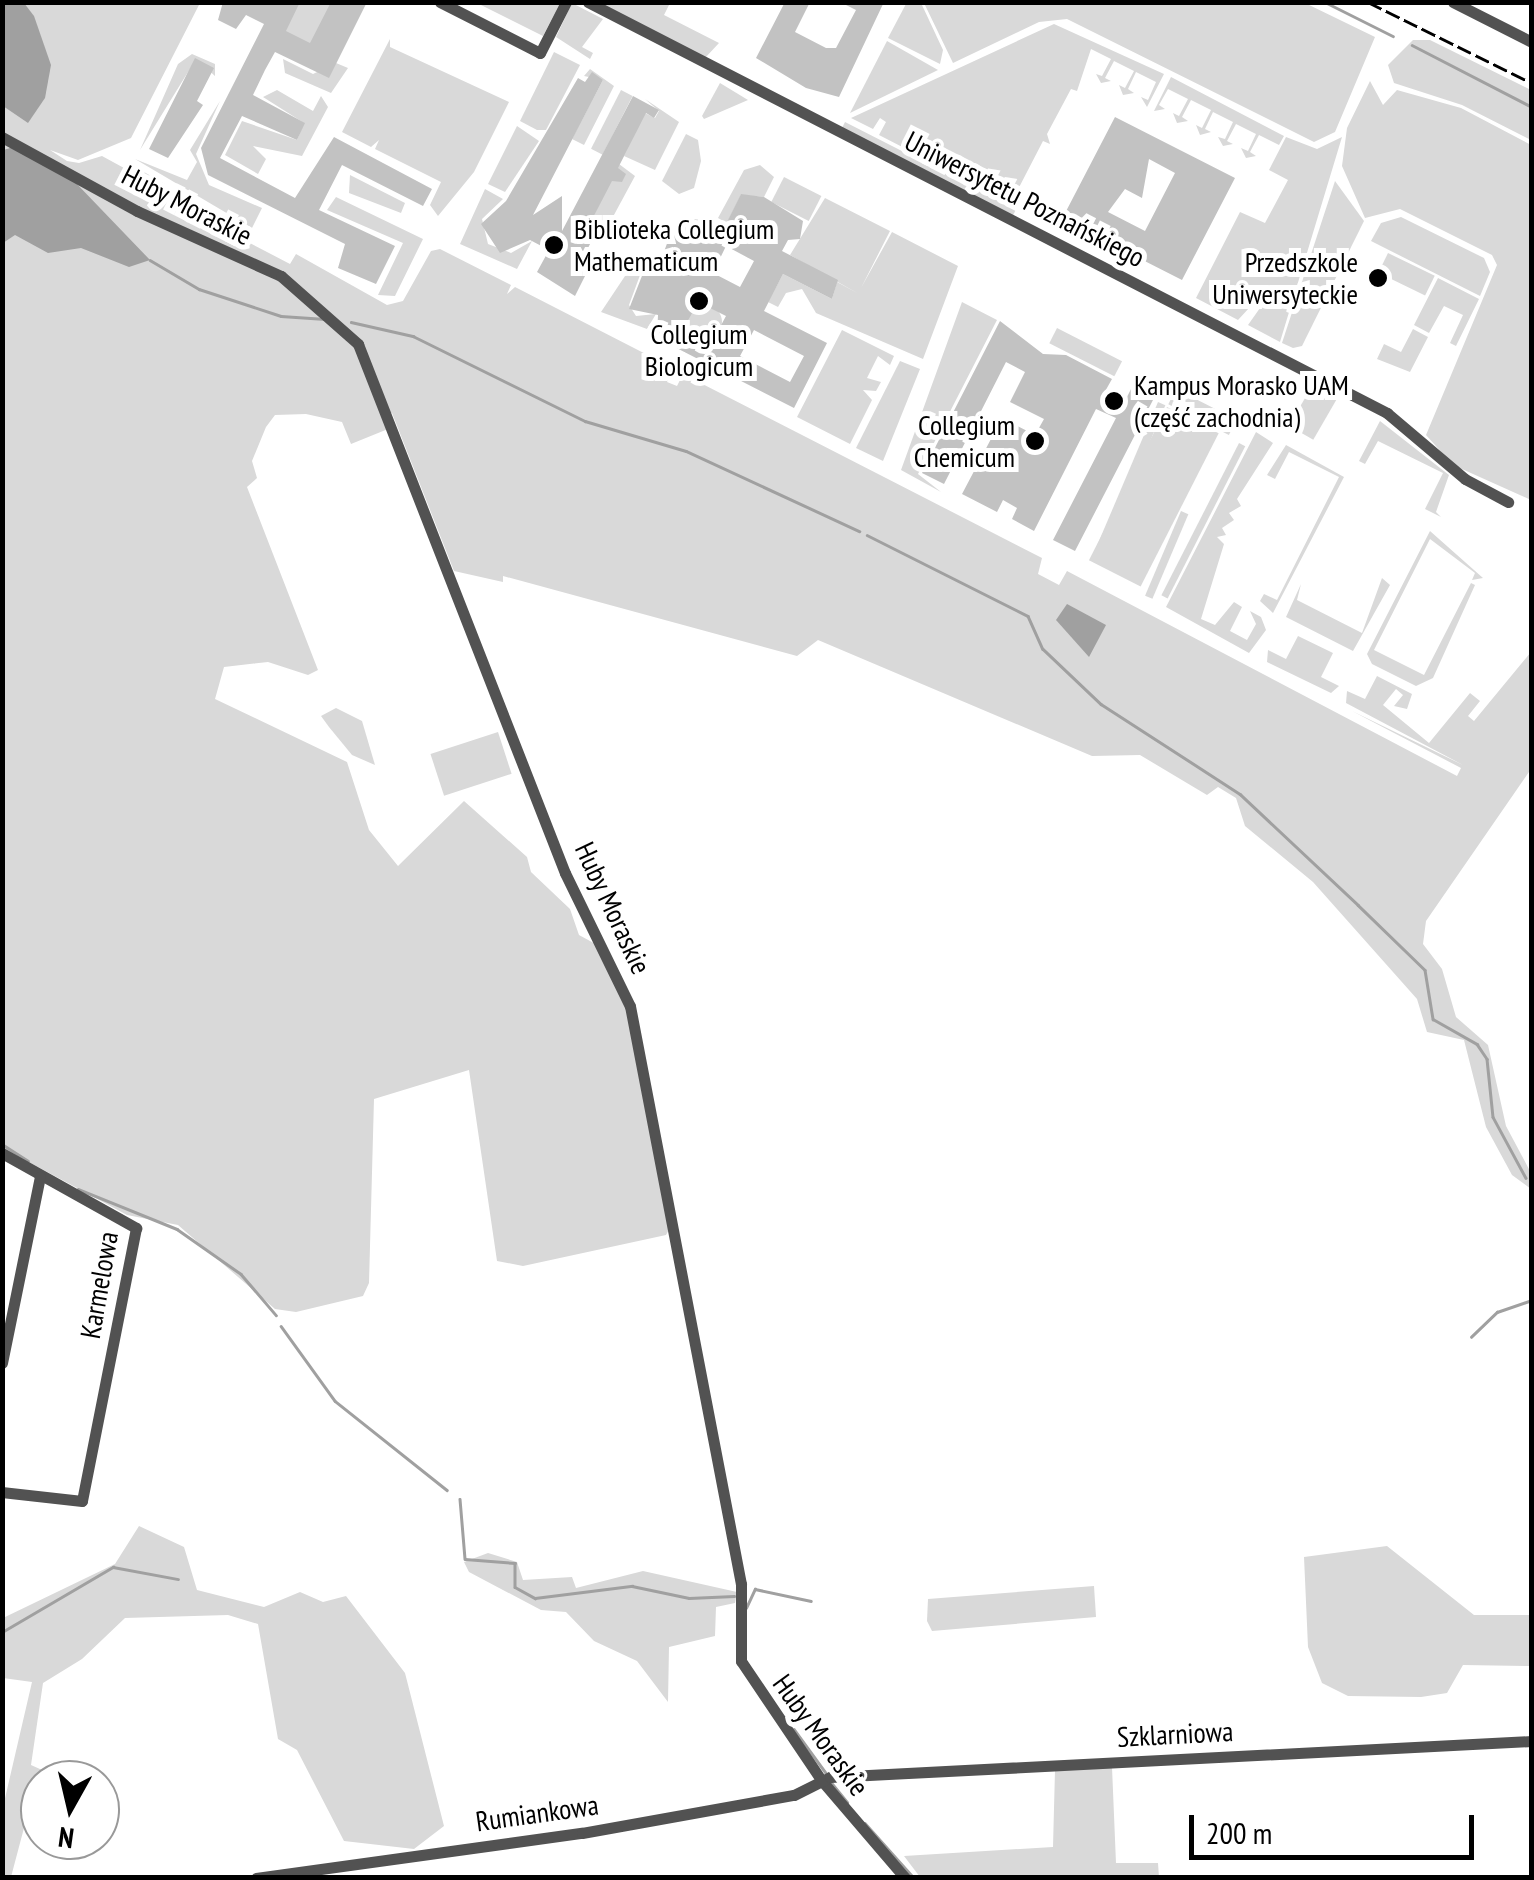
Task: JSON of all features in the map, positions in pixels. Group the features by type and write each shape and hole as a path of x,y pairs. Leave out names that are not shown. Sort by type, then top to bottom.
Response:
{"street":[{"path":"440,2 540,53 566,2"},
{"name":"Uniwersytetu Poznańskiego","path":"588,2 1387,413 1431,450 1508,502"},
{"path":"1453,2 1532,42"},
{"name":"Huby Moraskie","path":"2,137 137,212 281,276 358,344 565,873 630,1006 741,1584 741,1660 822,1782 905,1878"},
{"name":"Karmelowa","path":"2,1153 40,1177 135,1221 78,1503 2,1492"},
{"path":"2,1363 40,1177"},
{"name":"Szklarniowa","path":"822,1782 1532,1742"},
{"name":"Rumiankowa","path":"256,1878 582,1833 794,1795 822,1782"}],"shaded area":[{"path":"907,2 922,5 943,50 940,64 888,38"},
{"path":"2,3 24,3 34,16 51,65 45,98 28,123 3,106"},
{"path":"24,3 200,3 131,138 78,160 50,150 67,161 79,163 102,156 124,168 132,165 249,233 246,241 290,264 296,254 387,305 403,301 431,251 440,249 511,285 507,294 515,287 673,368 667,382 677,386 683,374 1042,558 1038,574 1059,585 1067,571 1457,776 1461,768 1352,711 1463,765 1346,703 1347,691 1365,699 1377,676 1412,694 1407,709 1394,706 1403,695 1396,689 1383,705 1429,743 1470,693 1480,701 1468,716 1474,721 1531,652 1531,769 1426,921 1423,944 1442,969 1456,1017 1488,1045 1506,1126 1531,1173 1531,1189 1512,1175 1486,1127 1464,1040 1427,1032 1417,999 1313,882 1245,826 1236,798 1218,787 1207,795 1140,755 1092,756 818,640 797,656 503,576 503,582 454,571 392,413 383,413 388,429 351,444 342,422 306,414 275,415 266,427 252,461 257,478 247,487 318,670 308,675 268,662 224,667 215,699 347,762 369,830 398,866 464,801 527,857 531,872 570,909 579,935 601,947 629,1002 672,1224 666,1235 523,1266 497,1261 469,1070 374,1099 369,1283 363,1296 296,1312 275,1309 178,1225 127,1215 3,1148 3,223 13,147 3,150 3,100 50,65"},
{"path":"299,3 338,3 320,49 283,32"},
{"path":"477,3 560,3 543,36"},
{"path":"572,3 603,19 582,47 593,53 590,59 556,37"},
{"path":"597,3 670,3 664,15 719,43 705,58"},
{"path":"924,3 1305,3 1375,37 1335,132 1314,142 1067,19 1039,22 953,63"},
{"path":"1054,24 1164,74 1147,107 1141,97 1148,100 1156,82 1136,72 1128,89 1134,93 1123,95 1119,85 1125,88 1134,71 1114,61 1105,78 1111,81 1101,83 1096,74 1102,76 1111,59 1091,49 1077,91 1071,89 1047,134 1050,144 1043,141 1011,203 879,135 886,122 880,118 873,129 851,118"},
{"path":"390,39 390,47 509,102 474,172 438,216 430,205 441,182 375,149 379,140 371,147 342,132"},
{"path":"1413,40 1430,40 1531,90 1531,140 1462,105 1394,83 1388,65"},
{"path":"887,41 938,70 850,113"},
{"path":"554,52 580,65 546,130 537,130 520,121"},
{"path":"192,54 215,64 215,76 196,59 140,150 178,64"},
{"path":"283,59 313,74 336,63 348,68 331,93 285,73"},
{"path":"590,69 614,86 584,145 572,139 603,80 584,76"},
{"path":"1171,77 1284,136 1279,145 1259,135 1250,152 1256,156 1246,158 1241,148 1248,151 1256,134 1236,124 1227,141 1233,144 1223,146 1218,137 1225,139 1233,122 1213,112 1205,129 1211,132 1200,135 1196,125 1202,128 1211,110 1191,100 1182,117 1188,121 1177,123 1173,113 1179,116 1188,99 1168,89 1159,105 1165,109 1154,111"},
{"path":"1370,81 1383,105 1397,90 1461,108 1531,145 1531,500 1453,465 1426,435 1497,265 1492,255 1400,209 1365,218 1342,166 1347,128"},
{"path":"720,83 748,100 704,119 702,116"},
{"path":"277,90 313,111 321,96 328,107 302,156 253,146 266,159 258,174 225,155 242,121 297,140 304,123 263,97"},
{"path":"621,90 633,96 603,155 591,149"},
{"path":"645,99 679,122 655,170 624,156 645,113 655,118 659,111"},
{"path":"220,101 196,154 209,185 262,208 252,228 135,159 187,180 197,162 190,150"},
{"path":"845,122 1016,209 1013,215 842,128"},
{"path":"517,126 539,141 505,192 488,184"},
{"path":"686,134 698,140 701,161 694,188 679,194 662,181"},
{"path":"1286,137 1317,149 1342,137 1280,342 1248,325 1260,308 1244,285 1250,307 1238,320 1196,298 1240,212 1265,223 1288,180 1269,170"},
{"path":"13,147 75,182 150,260 129,267 81,248 48,253 15,235 3,243 3,150"},
{"path":"619,164 635,176 608,226 594,222 587,229"},
{"path":"760,165 774,177 764,197 741,195 727,223 718,218 744,170"},
{"path":"350,175 405,203 401,213 349,193"},
{"path":"784,177 821,196 809,221 771,202"},
{"path":"1335,181 1364,221 1302,346 1293,348 1282,343"},
{"path":"485,189 503,199 482,219 488,244 511,253 532,241 517,269 460,244"},
{"path":"336,197 423,239 395,296 378,295 403,243 327,210"},
{"path":"825,198 890,231 861,288 892,232 958,266 923,359 816,313 802,289 786,293 778,307 768,302 783,274 832,299 837,282 859,294 790,255"},
{"path":"1401,217 1484,258 1490,272 1480,296 1371,241 1381,223"},
{"path":"1388,253 1435,276 1425,296 1378,273"},
{"path":"626,259 643,267 629,305 636,316 656,314 647,329 601,312 627,273"},
{"path":"1438,278 1479,299 1456,346 1450,343 1463,315 1444,306 1429,333 1414,325"},
{"path":"962,302 997,320 918,474 941,492 901,470"},
{"path":"705,305 717,310 722,322 717,334 705,339 693,334 688,322 693,310"},
{"path":"1057,328 1122,361 1114,376 1049,343"},
{"path":"1413,329 1428,337 1410,372 1377,359 1384,344 1401,352"},
{"path":"842,330 894,356 890,365 878,356 867,378 881,382 876,391 863,390 872,400 850,444 797,417"},
{"path":"900,361 920,369 883,461 856,448"},
{"path":"1312,386 1336,400 1313,440 1289,426"},
{"path":"1176,389 1237,420 1229,435 1168,404"},
{"path":"1158,402 1165,405 1098,563 1091,560"},
{"path":"1167,407 1219,433 1141,587 1089,560"},
{"path":"1380,421 1449,475 1436,512 1441,517 1425,509 1443,473 1378,441 1365,464 1359,461"},
{"path":"1256,432 1273,443 1237,499 1241,506 1229,513 1234,520 1222,528 1226,535 1217,537 1224,544 1201,619 1215,625 1234,602 1242,607 1230,631 1247,640 1256,624 1250,611 1261,617 1266,630 1249,653 1166,607"},
{"path":"1239,443 1245,446 1168,599 1161,595"},
{"path":"1286,445 1344,477 1273,613 1260,601 1264,594 1277,600 1339,477 1289,452 1275,479 1267,475"},
{"path":"1181,511 1188,514 1152,599 1145,596"},
{"path":"1430,531 1483,578 1472,580 1475,573 1430,539 1374,650 1424,675 1471,583 1475,585 1433,678 1416,686 1372,664 1367,654"},
{"path":"1382,578 1390,585 1353,651 1286,617 1301,584 1297,600 1362,633"},
{"path":"1067,604 1106,625 1089,657 1056,620"},
{"path":"1298,636 1333,653 1321,677 1339,686 1331,693 1267,662 1268,650 1286,659"},
{"path":"336,708 362,721 375,765 352,755 321,716"},
{"path":"498,732 512,774 444,796 430,754"},
{"path":"139,1526 184,1547 197,1590 264,1607 300,1592 323,1602 346,1596 405,1673 444,1826 414,1849 344,1841 297,1750 278,1739 258,1624 228,1615 125,1618 82,1659 43,1683 32,1760 20,1760 20,1843 11,1877 3,1877 3,1807 32,1682 3,1678 3,1618 115,1564"},
{"path":"1387,1546 1474,1615 1531,1615 1531,1666 1463,1665 1447,1693 1421,1697 1348,1696 1322,1683 1308,1647 1304,1557"},
{"path":"488,1553 517,1562 523,1580 572,1577 576,1588 643,1571 737,1592 735,1603 716,1607 715,1636 669,1647 668,1702 637,1661 594,1641 566,1612 541,1610 469,1572 464,1562"},
{"path":"1094,1586 1096,1617 932,1631 927,1621 928,1599"},
{"path":"1112,1767 1116,1863 1158,1863 1159,1877 920,1877 904,1856 1053,1847 1055,1770"}],"building":[{"path":"223,2 300,2 286,31 310,43 331,2 367,2 329,78 275,52 265,70 253,95 305,123 297,140 242,116 220,158 295,198 334,137 432,189 423,206 342,165 319,210 395,246 376,284 338,268 345,244 208,175 201,148 264,24 246,15 236,29 218,20"},
{"path":"785,2 810,2 795,32 826,48 836,48 856,10 840,2 884,2 839,97 806,88 756,58"},
{"path":"195,58 214,68 197,101 203,105 168,158 149,149"},
{"path":"592,72 603,80 533,215 562,196 562,231 633,96 659,110 654,118 646,113 618,168 626,174 622,182 612,181 584,235 593,238 586,252 595,256 575,296 537,272 549,250 530,240 500,253 481,224 506,201 578,78 585,82"},
{"path":"1115,117 1235,178 1182,280 1062,219","holes":["1149,159 1175,173 1145,231 1108,212 1125,189 1142,198"]},
{"name":"Collegium Biologicum","path":"741,194 764,197 803,221 800,239 788,240 782,251 838,280 832,299 783,274 764,311 827,343 794,408 657,338 658,315 629,309 647,263 658,268 672,230 689,219 727,222","holes":["726,246 754,261 740,287 713,273","698,302 726,316 712,342 684,328","754,330 804,356 790,382 740,356"]},
{"name":"Collegium Chemicum","path":"1000,321 1043,354 1066,355 1112,379 1103,395 1123,405 1131,389 1153,400 1075,551 1053,540 1116,418 1096,409 1034,531 1012,519 1017,508 1003,500 997,512 962,494 1002,418 1035,435 1044,419 1010,402 1025,372 1006,362 944,484 922,473"}],"waterway":[{"path":"1325,2 1393,36"},
{"path":"1412,45 1532,107"},
{"path":"150,260 199,289 281,316 325,319"},
{"path":"351,322 413,336 585,421 686,451 859,531"},
{"path":"867,535 1028,616 1043,649 1101,704 1240,794 1425,970 1433,1019 1477,1044 1487,1059 1493,1117 1526,1178"},
{"path":"2,1144 28,1161"},
{"path":"78,1189 177,1229 241,1274 276,1315"},
{"path":"1471,1337 1497,1312 1532,1300"},
{"path":"281,1326 335,1401 447,1490"},
{"path":"460,1499 465,1559 515,1563 515,1587 535,1598 632,1586 689,1598 734,1596"},
{"path":"2,1632 113,1567 178,1579"},
{"path":"746,1608 755,1589 811,1601"},
{"path":"794,1729 826,1773"},
{"path":"831,1782 847,1802"},
{"path":"865,1823 914,1878"},
{"path":"2,1826 2,1838"}],"railway":[{"path":"1368,2 1532,83"}],"place":[{"name":"Biblioteka Collegium Mathematicum","path":"554,245"},
{"name":"Przedszkole Uniwersyteckie","path":"1378,278"},
{"name":"Collegium Biologicum","path":"699,301"},
{"name":"Kampus Morasko UAM (część zachodnia)","path":"1114,401"},
{"name":"Collegium Chemicum","path":"1035,441"}]}
